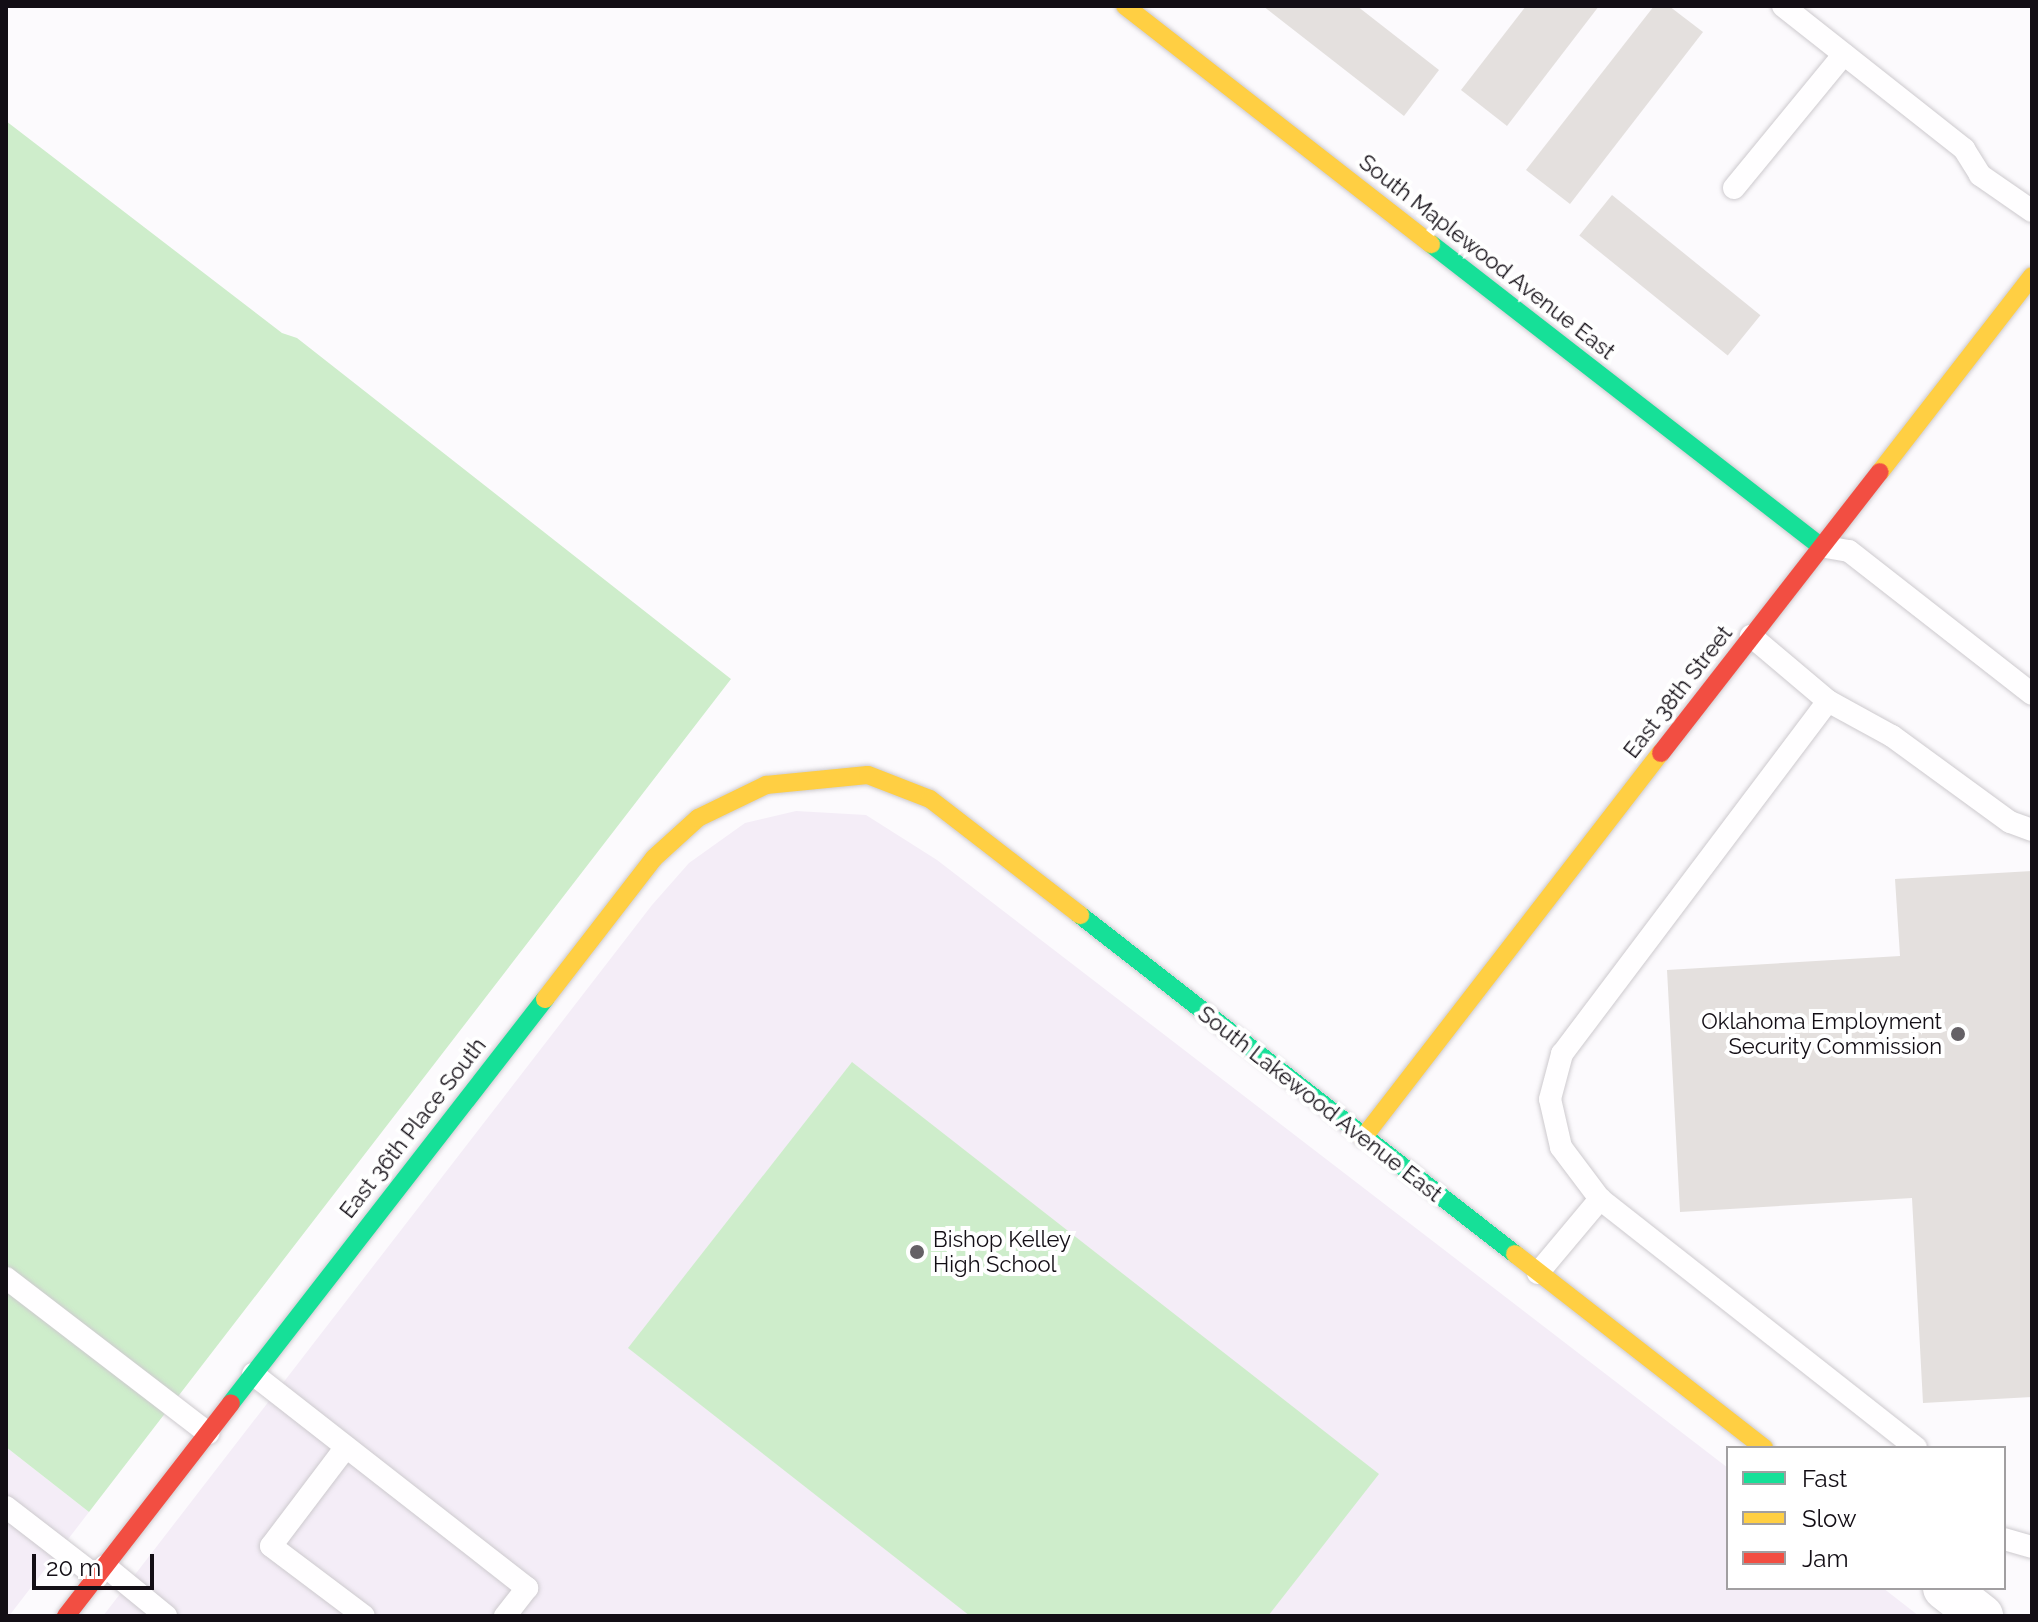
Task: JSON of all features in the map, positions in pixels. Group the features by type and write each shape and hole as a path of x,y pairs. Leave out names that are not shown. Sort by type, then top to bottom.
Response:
{"street":[{"name":"South Maplewood Avenue East","path":"1125,6 1820,546"},
{"name":"East 38th Street","path":"1363,1138 2032,276"},
{"name":"South Lakewood Avenue East","path":"868,775 930,799 1761,1446"},
{"name":"East 36th Place South","path":"66,1616 654,858 698,818 766,785 868,775"},
{"path":"1948,1590 1981,1616"}],"lane":[{"path":"1783,6 1964,149 1980,175 2032,211"},
{"path":"1734,188 1844,54"},
{"path":"1820,546 1849,551 2032,694"},
{"path":"1751,636 1828,701 1892,736 2010,822 2032,830"},
{"path":"1828,701 1562,1054 1550,1099 1561,1147 1600,1199 1913,1446"},
{"path":"1538,1273 1600,1199"},
{"path":"6,1278 208,1433"},
{"path":"253,1374 527,1588 505,1616"},
{"path":"346,1447 271,1546 364,1616"},
{"path":"6,1507 166,1616"},
{"path":"2006,1540 2032,1547"}],"shaded area":[{"name":"Bishop Kelley High School","path":"796,811 866,815 937,860 1726,1466 1726,1590 1886,1590 1919,1616 103,1616 652,905 689,863 745,823"},
{"path":"6,1447 89,1512 9,1616 6,1616"}],"green space":[{"path":"6,121 282,333 297,338 731,679 89,1512 6,1447"},
{"path":"852,1062 1379,1474 1268,1616 970,1616 628,1348"}],"building":[{"path":"1263,6 1357,6 1439,70 1404,116"},
{"path":"1526,6 1599,6 1507,126 1461,90"},
{"path":"1654,6 1669,6 1703,32 1570,204 1526,170"},
{"path":"1612,195 1760,315 1728,356 1579,235"},
{"path":"2032,871 2032,1397 1923,1403 1912,1198 1680,1212 1667,970 1900,956 1895,879"}],"traffic: fast":[{"path":"1431,244 1820,546"},
{"path":"1080,915 1515,1254"},
{"path":"231,1403 545,999"}],"traffic: slow":[{"path":"1125,6 1431,244"},
{"path":"1880,472 2032,276"},
{"path":"1363,1138 1661,753"},
{"path":"545,999 654,858 698,818 766,785 868,775 930,799 1080,915"},
{"path":"1515,1254 1761,1446"}],"traffic: jam":[{"path":"1661,753 1880,472"},
{"path":"66,1616 231,1403"}],"place":[{"name":"Oklahoma Employment Security Commission","path":"1958,1034"},
{"name":"Bishop Kelley High School","path":"917,1252"}]}
